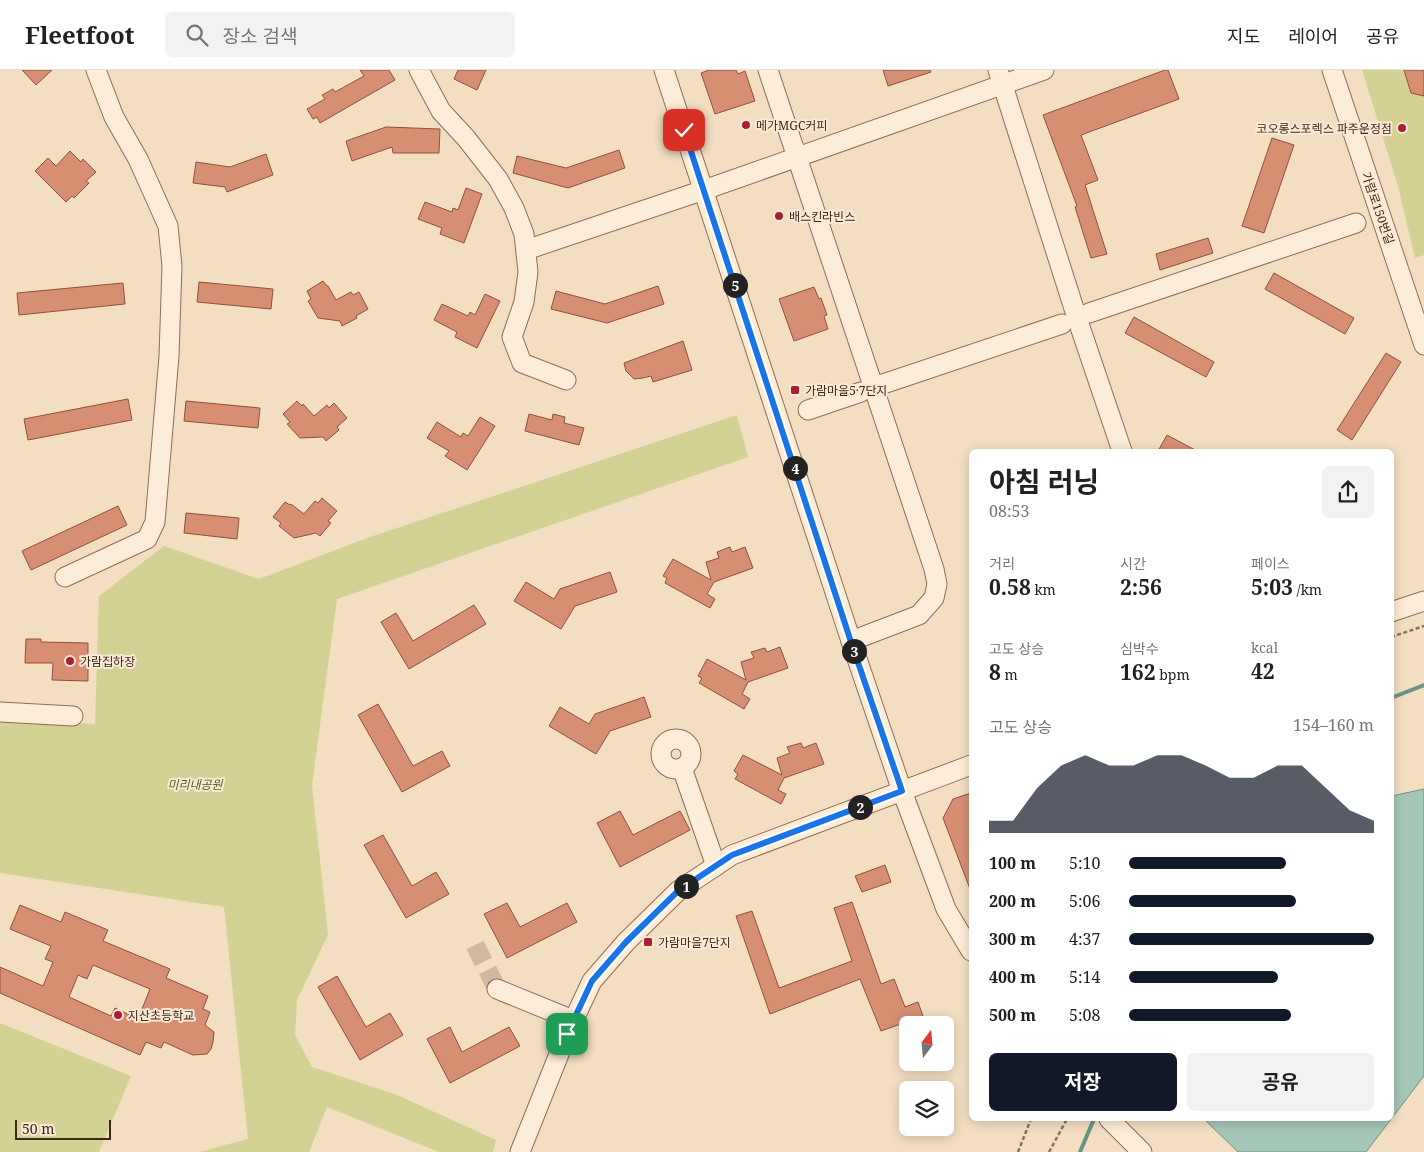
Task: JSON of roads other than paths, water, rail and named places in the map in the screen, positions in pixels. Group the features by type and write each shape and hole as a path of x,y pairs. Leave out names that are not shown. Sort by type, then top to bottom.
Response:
{"street":[{"path":"64,578 148,539 155,522 169,356 172,266 168,226 138,158 114,117 96,70"},
{"path":"419,70 441,111 466,138 498,179 514,208 524,234 528,272 524,302 512,337 522,363 566,380"},
{"path":"664,70 851,642 902,791 946,909 969,948"},
{"path":"768,70 934,569 937,584 934,598 919,615 851,642"},
{"path":"526,250 796,158 1000,77 1044,70"},
{"name":"가람로150번길","path":"1332,70 1424,345"},
{"path":"1000,77 1077,318 1121,449"},
{"path":"1090,313 1356,223"},
{"path":"880,385 1062,324"},
{"path":"808,410 861,392"},
{"path":"1394,611 1424,601"},
{"path":"0,712 73,716"},
{"path":"520,1152 573,1020 592,981 626,942 678,891 732,855 969,766"},
{"path":"682,768 716,866"},
{"path":"497,989 573,1020"},
{"path":"1111,1121 1138,1148"}],"waterway":[{"path":"1394,697 1424,685"},
{"path":"1080,1152 1093,1121"}],"tunnel":[{"path":"475,945 497,989"}],"place":[{"name":"메가MGC커피","path":"746,125"},
{"name":"코오롱스포렉스 파주운정점","path":"1402,128"},
{"name":"배스킨라빈스","path":"779,216"},
{"name":"가람마을5·7단지","path":"795,390"},
{"name":"가람집하장","path":"70,661"},
{"name":"가람마을7단지","path":"648,942"},
{"name":"지산초등학교","path":"118,1015"}],"park label":[{"name":"미리내공원","path":"195,784"}]}
